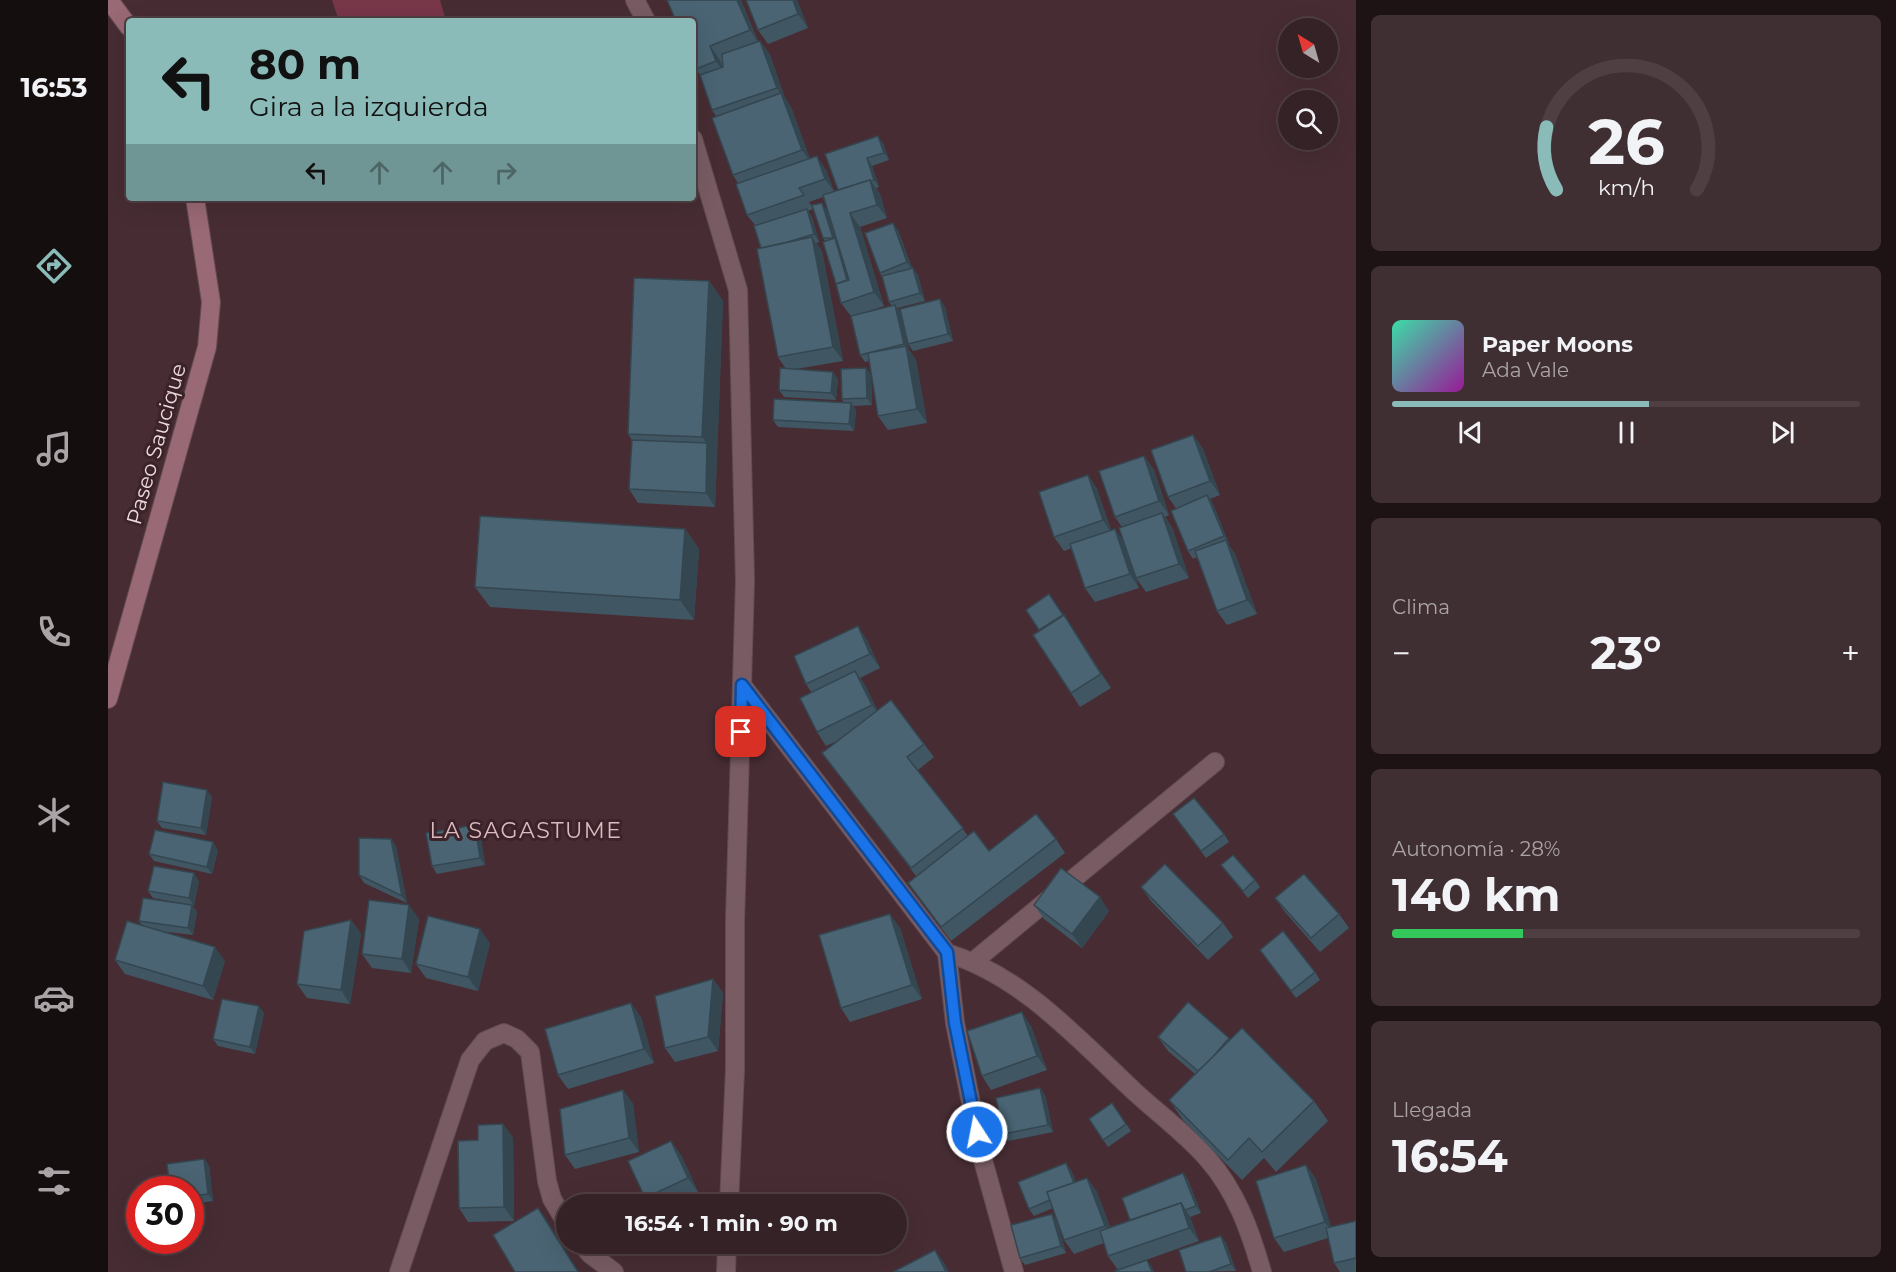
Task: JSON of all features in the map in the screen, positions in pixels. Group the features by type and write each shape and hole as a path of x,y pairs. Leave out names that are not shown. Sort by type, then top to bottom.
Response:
{"street":[{"path":"109,0 126,23"},
{"path":"635,0 644,18"},
{"path":"696,149 738,290 745,581 735,921 735,1070 729,1194"},
{"name":"Paseo Saucique","path":"108,699 207,347 211,302 195,201"},
{"path":"742,685 947,952 955,1023 981,1153 1014,1272"},
{"path":"974,961 1215,762"},
{"path":"947,952 974,961 1048,1011 1207,1158 1237,1202 1250,1227 1262,1272"},
{"path":"399,1272 470,1060 485,1041 504,1033 517,1040 530,1052 547,1181 556,1206"},
{"path":"590,1254 614,1272"},
{"path":"726,1272 727,1254"}],"shaded area":[{"path":"332,0 440,0 445,18 338,18"}],"building":[{"path":"667,0 737,0 750,30 710,46 716,61 696,69 696,18 675,18"},
{"path":"746,0 793,0 798,14 758,30"},
{"path":"760,41 777,88 712,110 700,75 723,67 722,54"},
{"path":"781,93 802,150 733,175 712,118"},
{"path":"878,136 884,153 867,158 874,180 838,190 825,154"},
{"path":"817,156 825,179 799,188 804,195 747,215 736,184"},
{"path":"870,180 877,205 850,213 874,292 841,303 836,284 849,280 823,195"},
{"path":"822,203 833,238 823,238 812,205"},
{"path":"807,209 814,234 761,248 754,226"},
{"path":"893,223 907,262 880,273 865,233"},
{"path":"812,237 833,347 778,357 757,249"},
{"path":"835,238 847,280 836,284 823,242"},
{"path":"913,268 920,293 889,302 882,276"},
{"path":"634,278 709,281 702,437 628,434"},
{"path":"940,299 948,334 908,344 900,309"},
{"path":"895,305 904,344 860,355 851,316"},
{"path":"906,346 917,409 878,416 868,353"},
{"path":"780,368 833,372 831,393 779,390"},
{"path":"866,368 867,398 842,399 841,369"},
{"path":"774,399 851,403 849,424 773,420"},
{"path":"1193,435 1210,481 1168,497 1151,450"},
{"path":"632,440 707,443 706,493 629,489"},
{"path":"1144,456 1159,501 1115,517 1099,471"},
{"path":"1088,475 1103,520 1054,537 1039,492"},
{"path":"1207,495 1224,536 1188,551 1171,511"},
{"path":"1162,513 1179,564 1136,578 1119,528"},
{"path":"480,516 685,529 680,600 475,587"},
{"path":"1115,529 1130,574 1085,588 1070,544"},
{"path":"1226,540 1247,600 1217,611 1195,551"},
{"path":"1049,594 1063,615 1039,630 1026,610"},
{"path":"1064,615 1101,674 1071,693 1033,635"},
{"path":"858,626 870,654 806,684 794,656"},
{"path":"855,671 872,705 817,732 800,698"},
{"path":"891,700 924,744 907,757 963,828 911,868 822,753"},
{"path":"163,782 207,790 201,828 157,821"},
{"path":"1194,798 1224,834 1201,851 1173,814"},
{"path":"1036,814 1056,839 941,927 908,883 974,831 989,851"},
{"path":"475,825 480,858 432,866 426,833"},
{"path":"155,830 213,842 207,867 149,854"},
{"path":"359,838 391,839 402,896 359,875"},
{"path":"1233,855 1255,880 1243,891 1221,865"},
{"path":"1165,864 1223,923 1198,946 1141,887"},
{"path":"154,866 194,873 189,898 148,891"},
{"path":"1061,868 1100,897 1072,934 1034,905"},
{"path":"1304,874 1339,914 1311,938 1275,898"},
{"path":"143,898 192,905 188,928 139,921"},
{"path":"369,900 409,905 402,959 362,954"},
{"path":"890,914 912,985 841,1008 819,935"},
{"path":"428,916 480,929 468,977 416,964"},
{"path":"351,920 341,990 297,984 304,931"},
{"path":"127,921 215,947 203,986 115,960"},
{"path":"1283,931 1315,972 1291,991 1260,950"},
{"path":"713,979 708,1037 665,1048 655,996"},
{"path":"222,999 259,1006 250,1047 213,1039"},
{"path":"1188,1002 1229,1038 1198,1071 1158,1037"},
{"path":"631,1003 644,1049 558,1075 545,1029"},
{"path":"1022,1012 1037,1056 982,1076 967,1031"},
{"path":"1242,1028 1314,1101 1262,1152 1249,1138 1228,1160 1169,1100"},
{"path":"1040,1088 1048,1125 1003,1134 996,1098"},
{"path":"623,1090 629,1138 565,1155 560,1109"},
{"path":"1112,1103 1126,1124 1103,1140 1089,1119"},
{"path":"503,1124 504,1207 459,1208 458,1141 478,1140 478,1125"},
{"path":"671,1141 688,1178 654,1194 643,1194 628,1161"},
{"path":"204,1159 208,1194 204,1194 204,1176 168,1176 167,1164"},
{"path":"1066,1163 1074,1183 1047,1192 1050,1200 1029,1209 1018,1182"},
{"path":"1306,1165 1325,1222 1274,1238 1256,1181"},
{"path":"1183,1173 1196,1206 1185,1210 1181,1203 1130,1220 1122,1198"},
{"path":"1087,1178 1105,1226 1064,1240 1047,1192"},
{"path":"1181,1203 1189,1228 1108,1256 1100,1231"},
{"path":"538,1208 556,1237 556,1254 567,1254 578,1272 515,1272 493,1235"},
{"path":"1052,1214 1061,1246 1020,1258 1011,1225"},
{"path":"1356,1221 1356,1258 1334,1263 1326,1228"},
{"path":"1221,1236 1231,1264 1209,1272 1186,1272 1179,1250"},
{"path":"935,1250 946,1272 893,1272"},
{"path":"1147,1260 1152,1272 1115,1272 1115,1271"}],"district":[{"name":"LA SAGASTUME","path":"526,830"}],"route":[{"path":"741,732 742,685 947,952 955,1023 977,1132"}]}
